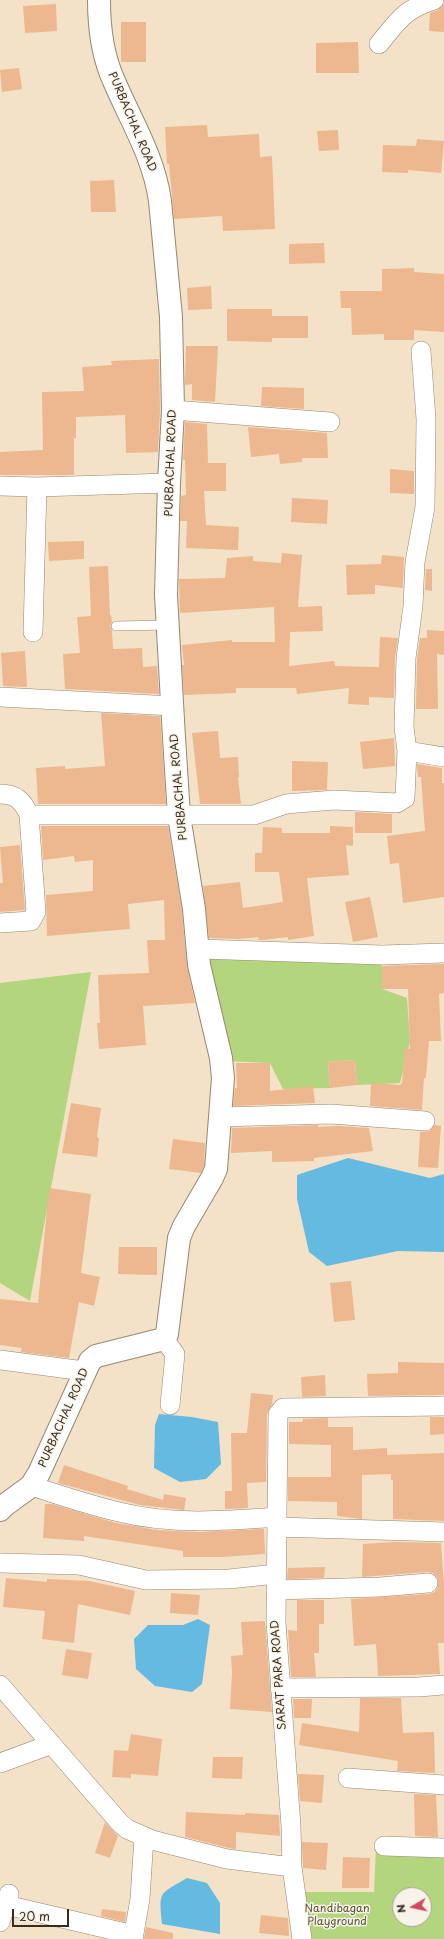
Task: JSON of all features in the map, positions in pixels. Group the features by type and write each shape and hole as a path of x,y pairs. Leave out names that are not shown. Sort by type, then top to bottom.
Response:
{"street":[{"name":"PURBACHAL ROAD","path":"2,1507 31,1486 46,1462 84,1371 90,1361 96,1356 164,1339 167,1334 180,1238 184,1226 216,1169 220,1118 222,1067 204,988 194,909 179,816 167,625 168,483 173,410 172,317 158,182 143,141 109,68 100,29 99,0"},
{"path":"379,44 406,13 415,6 434,0"},
{"path":"29,815 254,815 286,804 334,800 397,803 405,798 407,751 404,727 406,658 413,606 415,562 425,507 426,419 420,351"},
{"path":"173,410 330,422"},
{"path":"0,486 168,483"},
{"path":"33,632 37,486"},
{"path":"0,697 173,706"},
{"path":"407,751 444,757"},
{"path":"0,794 9,794 18,798 25,804 29,815 36,912 31,921 26,923 0,923"},
{"path":"198,949 382,955 444,953"},
{"path":"220,1118 331,1114 425,1121"},
{"path":"164,1339 175,1354 170,1405"},
{"path":"0,1360 84,1371"},
{"name":"SARAT PARA ROAD","path":"302,1939 292,1867 291,1826 276,1623 278,1414 283,1408 444,1406"},
{"path":"31,1486 119,1512 178,1521 277,1522 444,1532"},
{"path":"0,1563 79,1565 146,1580 229,1579 380,1587 428,1583"},
{"path":"0,1685 120,1824 144,1837 228,1859 292,1867"},
{"path":"280,1688 419,1688 444,1685"},
{"path":"0,1763 52,1744"},
{"path":"348,1778 444,1785"},
{"path":"5,1907 133,1937 140,1899 144,1837"},
{"path":"384,1846 444,1848"}],"lane":[{"path":"116,626 167,625"}],"green space":[{"path":"198,950 382,961 382,989 407,998 410,1042 400,1083 357,1085 355,1060 328,1062 330,1088 283,1089 270,1063 223,1061"},
{"path":"91,972 30,1301 0,1283 0,983"},
{"name":"Nandibagan Playground","path":"376,1847 444,1849 444,1939 303,1939 298,1892 374,1892"}],"water":[{"path":"348,1158 430,1178 444,1174 444,1252 398,1251 327,1266 309,1252 297,1199 297,1175"},
{"path":"159,1414 192,1417 218,1422 221,1464 206,1479 180,1482 154,1468 155,1425"},
{"path":"198,1619 210,1625 202,1684 192,1692 155,1686 136,1669 134,1639 148,1625 183,1625"},
{"path":"187,1878 207,1883 220,1903 220,1934 162,1924 162,1895 170,1888"}],"building":[{"path":"56,4 57,31 25,33 23,6"},
{"path":"444,4 444,32 429,31 430,13 438,10"},
{"path":"121,22 146,22 146,62 121,62"},
{"path":"358,42 359,73 316,73 316,43"},
{"path":"19,68 22,89 2,92 0,70"},
{"path":"207,125 208,137 259,134 260,157 272,156 275,229 223,231 222,216 174,219 169,164 167,164 165,127"},
{"path":"338,130 339,150 319,151 317,131"},
{"path":"417,139 444,141 441,173 408,170 408,173 382,172 383,145 416,146"},
{"path":"114,180 116,212 91,212 90,181"},
{"path":"324,243 325,263 289,264 289,244"},
{"path":"414,268 414,272 444,274 444,332 414,330 414,340 384,340 384,334 352,335 351,308 341,308 340,291 382,291 382,269"},
{"path":"211,286 212,309 188,310 187,288"},
{"path":"227,309 272,309 272,316 308,316 308,338 272,338 272,342 227,341"},
{"path":"186,346 218,346 215,402 192,400 192,384 185,385"},
{"path":"159,359 160,410 158,452 126,453 125,415 76,417 76,438 74,438 74,475 0,475 0,452 43,450 42,392 84,391 82,367 112,365 111,361"},
{"path":"262,387 304,388 304,409 261,406"},
{"path":"185,422 207,424 208,463 226,463 226,491 204,491 206,525 239,527 238,550 186,548 187,521 180,521 181,496 186,495 185,460 183,460"},
{"path":"248,427 327,433 328,458 302,458 302,462 280,464 279,454 251,457"},
{"path":"390,469 414,471 414,494 390,493"},
{"path":"292,498 328,500 327,524 291,522"},
{"path":"84,541 84,559 49,561 48,542"},
{"path":"282,553 302,555 298,607 322,606 323,631 290,632 289,666 334,661 335,666 379,667 380,637 398,638 395,658 394,698 369,697 369,705 348,704 349,688 297,694 296,688 236,688 236,693 184,695 182,645 232,640 232,642 275,642 274,607 180,613 179,579 225,578 227,558 253,556 253,561 281,563"},
{"path":"382,555 404,557 403,588 375,585 375,594 347,595 346,565 381,564"},
{"path":"108,566 110,615 112,622 110,626 112,630 113,649 142,648 143,667 157,666 159,694 65,689 63,654 80,653 77,617 91,616 89,567"},
{"path":"426,569 432,569 432,591 425,590"},
{"path":"427,630 444,631 444,655 437,654 438,709 416,709 417,659 420,638 427,638"},
{"path":"25,651 27,687 3,686 1,653"},
{"path":"101,713 160,716 166,804 38,804 36,768 65,766 65,769 105,766"},
{"path":"218,731 220,758 238,757 238,777 241,804 200,804 192,733"},
{"path":"394,738 395,766 363,769 360,742"},
{"path":"292,761 328,762 327,790 292,791"},
{"path":"417,764 442,768 442,783 444,783 444,897 403,903 399,863 390,864 387,836 425,831 421,777 418,777"},
{"path":"355,812 392,814 392,833 355,833"},
{"path":"41,826 168,826 182,911 187,966 195,1003 143,1006 146,1045 99,1049 97,1023 100,1023 98,975 149,973 147,940 165,940 164,900 128,904 130,929 47,936 46,895 93,891 93,860 75,862 74,856 43,860"},
{"path":"330,826 353,827 353,846 346,845 349,875 307,878 314,936 288,940 288,937 263,940 259,940 258,937 238,939 209,938 203,886 240,882 243,908 283,902 279,872 255,872 255,853 262,853 263,827 282,828 282,833 330,833"},
{"path":"20,845 25,910 0,912 0,883 3,883 0,847"},
{"path":"370,897 378,937 353,942 345,902"},
{"path":"444,964 444,993 439,994 441,1041 429,1041 426,1078 424,1078 422,1110 370,1106 371,1083 400,1085 402,1083 405,1048 410,1049 408,989 382,989 382,966"},
{"path":"355,1060 357,1085 330,1088 328,1062"},
{"path":"236,1063 270,1063 270,1091 313,1086 315,1103 233,1106 235,1088 237,1088"},
{"path":"71,1103 101,1108 97,1137 99,1138 97,1157 62,1153"},
{"path":"318,1125 318,1127 338,1126 369,1128 373,1151 314,1158 314,1161 272,1162 272,1151 231,1153 232,1128"},
{"path":"435,1125 441,1126 438,1168 418,1167 420,1132 429,1131"},
{"path":"173,1139 205,1143 204,1166 201,1173 169,1169"},
{"path":"49,1188 91,1194 81,1273 100,1277 94,1306 79,1302 69,1358 21,1352 22,1348 0,1345 0,1299 38,1303"},
{"path":"119,1247 157,1247 157,1275 118,1274"},
{"path":"351,1281 355,1320 334,1322 330,1283"},
{"path":"398,1362 444,1363 444,1395 368,1396 367,1374 398,1373"},
{"path":"325,1375 326,1396 302,1397 301,1377"},
{"path":"251,1393 273,1395 272,1404 267,1414 266,1482 247,1483 248,1508 225,1509 225,1491 232,1491 231,1433 247,1433"},
{"path":"430,1417 444,1417 444,1434 430,1435"},
{"path":"328,1418 328,1427 353,1427 353,1450 387,1448 387,1455 444,1453 444,1521 393,1519 393,1480 391,1480 391,1474 362,1475 362,1519 337,1516 337,1502 288,1501 288,1477 331,1477 331,1445 289,1444 289,1422 303,1422 303,1419"},
{"path":"64,1465 128,1486 127,1489 163,1500 164,1494 186,1498 184,1510 140,1505 58,1483"},
{"path":"45,1504 52,1504 116,1523 157,1530 198,1532 264,1529 265,1554 222,1557 183,1557 183,1551 84,1536 84,1541 43,1538"},
{"path":"394,1542 441,1543 444,1585 444,1643 438,1643 440,1674 378,1676 376,1644 354,1646 351,1599 429,1594 435,1592 438,1587 437,1577 433,1573 427,1572 362,1577 363,1544"},
{"path":"325,1567 324,1578 287,1579 288,1568"},
{"path":"6,1578 47,1582 47,1579 89,1581 135,1591 130,1615 78,1604 74,1643 42,1639 45,1611 3,1607"},
{"path":"171,1593 200,1595 198,1615 170,1613"},
{"path":"297,1600 324,1600 324,1624 319,1624 319,1653 314,1653 316,1677 291,1677 288,1630 297,1631"},
{"path":"265,1621 272,1712 230,1709 232,1673 231,1656 243,1655 241,1622"},
{"path":"66,1649 92,1653 88,1679 62,1675"},
{"path":"360,1698 401,1698 403,1733 434,1732 435,1773 397,1771 398,1761 299,1745 302,1723 359,1732"},
{"path":"293,1699 312,1699 311,1718 294,1718"},
{"path":"131,1734 162,1739 158,1776 131,1774 131,1778 112,1777 114,1750 128,1751"},
{"path":"213,1757 243,1757 242,1779 212,1778"},
{"path":"298,1774 324,1775 322,1803 300,1801"},
{"path":"414,1794 436,1795 438,1837 415,1836"},
{"path":"186,1812 279,1815 280,1836 236,1832 236,1849 185,1837"},
{"path":"105,1822 118,1836 110,1858 95,1853"},
{"path":"302,1842 328,1843 326,1870 303,1868"},
{"path":"343,1857 370,1858 369,1888 342,1888"},
{"path":"102,1909 126,1912 125,1922 101,1916"},
{"path":"261,1915 288,1918 289,1936 259,1933"},
{"path":"146,1927 173,1933 173,1939 144,1939"}]}
